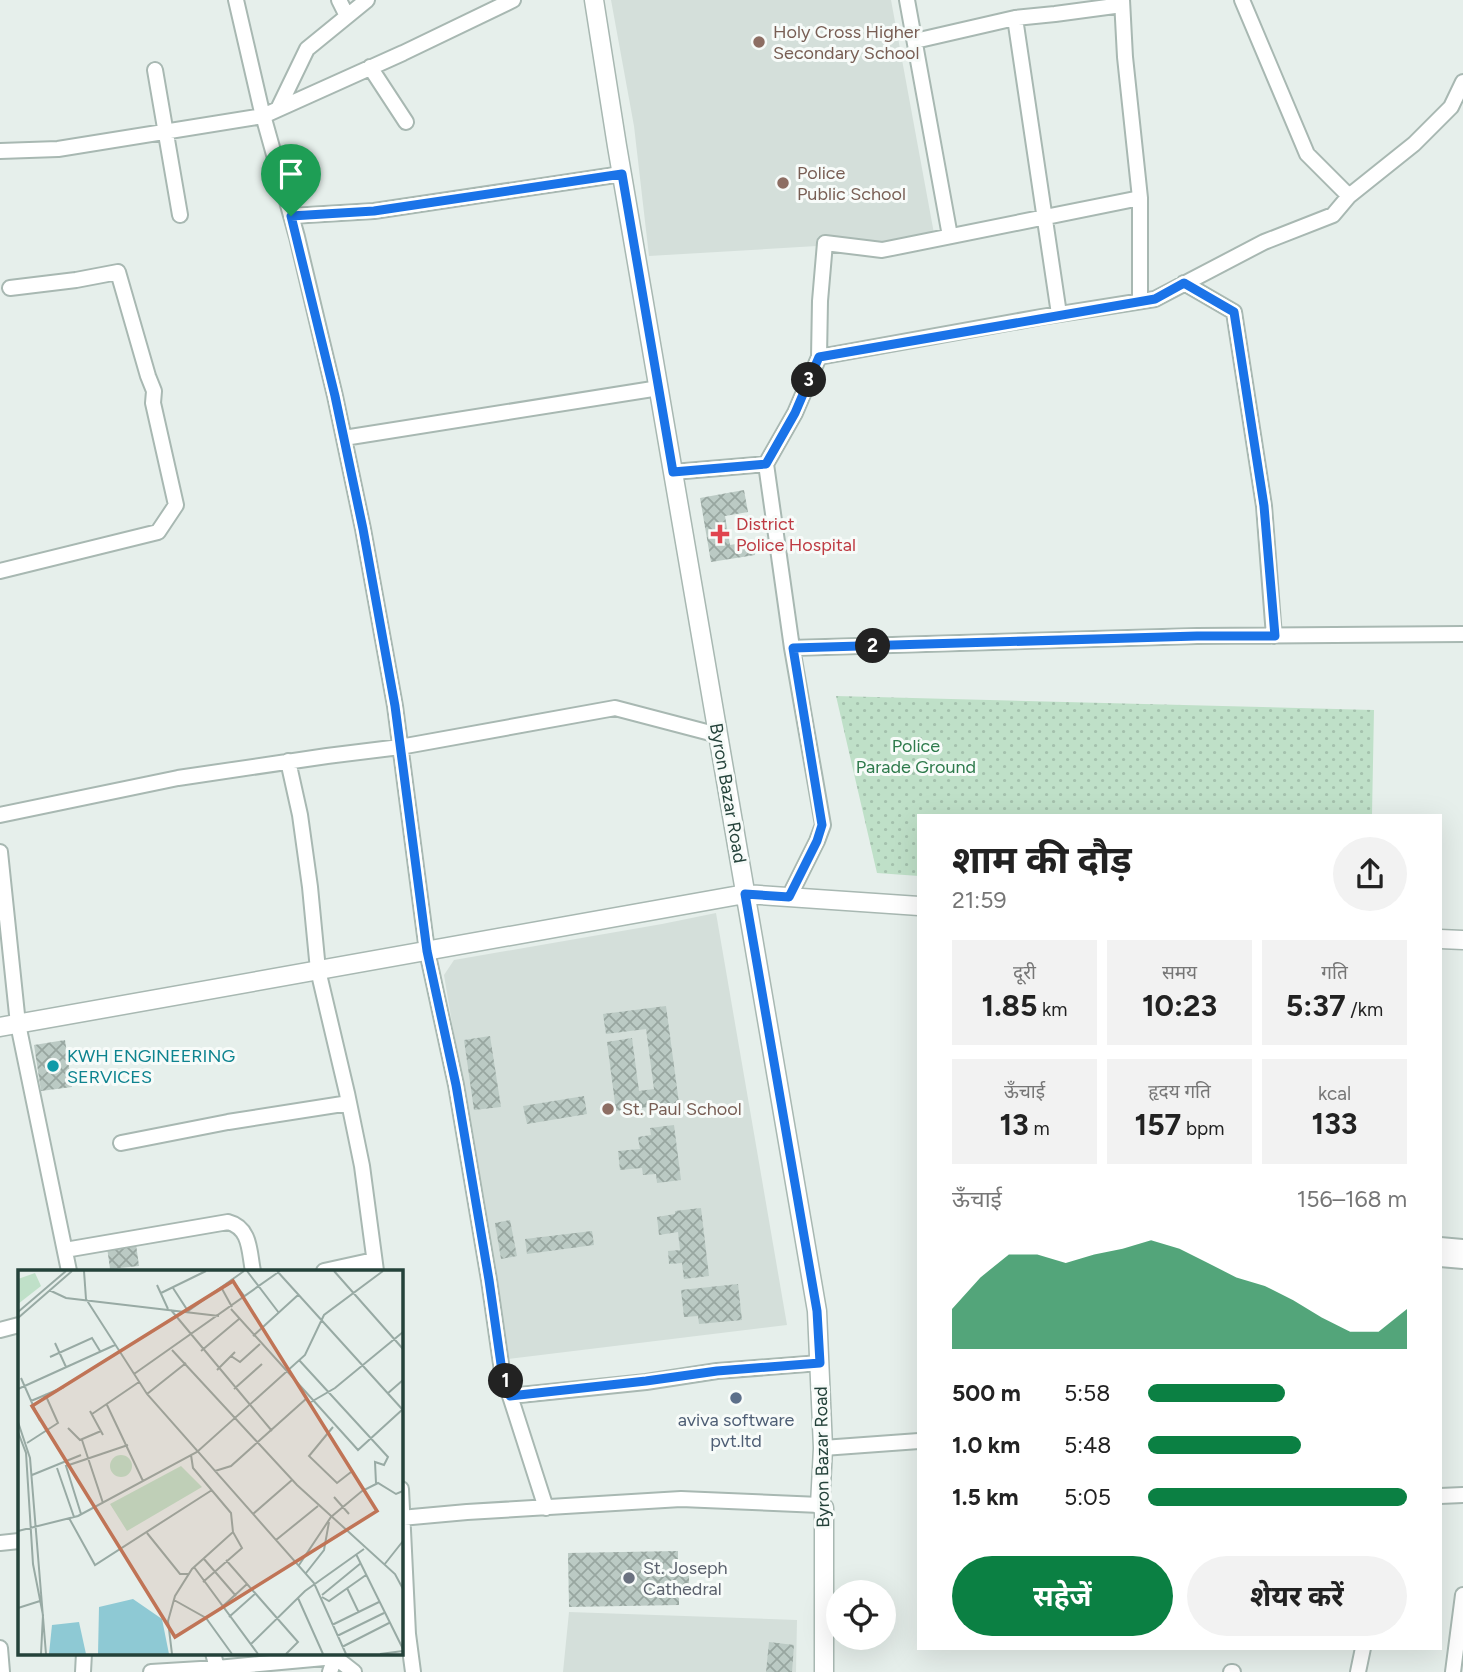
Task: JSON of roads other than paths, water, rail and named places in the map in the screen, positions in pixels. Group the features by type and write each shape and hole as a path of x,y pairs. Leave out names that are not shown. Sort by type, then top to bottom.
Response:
{"street":[{"path":"236,0 263,116 291,216 363,529 395,706 427,951 456,1085 502,1371 546,1508"},
{"path":"340,0 347,16"},
{"path":"278,109 307,49 367,0"},
{"path":"0,151 58,149 263,116 513,0"},
{"name":"Byron Bazar Road","path":"594,0 817,1311 823,1448 820,1505 824,1508 824,1672"},
{"path":"907,0 950,236"},
{"path":"1242,0 1307,154 1349,196"},
{"path":"915,41 1015,18 1122,2 1140,198 1140,301"},
{"path":"1015,18 1059,314"},
{"path":"370,67 406,122"},
{"path":"155,71 180,215"},
{"path":"819,357 1155,299 1264,242 1333,215 1349,196 1414,144 1451,107 1463,82"},
{"path":"291,216 374,211 622,174"},
{"path":"789,897 817,841 822,825 766,464 795,413 819,357 825,243 882,250 1140,198"},
{"path":"0,571 158,532 176,505 153,402 154,391 118,272 10,288"},
{"path":"1184,283 1234,312 1264,506 1275,636"},
{"path":"344,438 659,388"},
{"path":"673,472 766,464"},
{"path":"793,648 1183,636 1463,635"},
{"path":"0,815 178,778 400,747 615,708 718,735"},
{"path":"288,761 310,887 318,970 362,1166 375,1266 334,1270"},
{"path":"0,852 9,1026 69,1270"},
{"path":"9,1026 745,894 917,905"},
{"path":"1442,939 1463,940"},
{"path":"121,1143 228,1122 349,1103"},
{"path":"65,1250 228,1222 244,1231 253,1270"},
{"path":"1442,1245 1463,1247"},
{"path":"1442,1259 1463,1261"},
{"path":"0,1329 18,1325"},
{"path":"510,1396 717,1371 820,1363"},
{"path":"823,1448 917,1441"},
{"path":"1442,1496 1463,1495"},
{"path":"402,1518 467,1511 681,1499 820,1505"},
{"path":"402,1535 413,1672"},
{"path":"0,1543 18,1541"},
{"path":"1452,1672 1463,1595"},
{"path":"0,1648 2,1672"},
{"path":"1358,1672 1363,1650"},
{"path":"83,1672 84,1654"},
{"path":"213,1654 217,1668"},
{"path":"330,1672 332,1655"},
{"path":"151,1672 217,1668 332,1655 354,1672"}],"place":[{"name":"Holy Cross Higher Secondary School","path":"759,42"},
{"name":"Police Public School","path":"783,183"},
{"name":"District Police Hospital","path":"720,534"},
{"name":"KWH ENGINEERING SERVICES","path":"53,1066"},
{"name":"St. Paul School","path":"608,1109"},
{"name":"aviva software pvt.ltd","path":"736,1398"},
{"name":"St. Joseph Cathedral","path":"629,1578"}],"park label":[{"name":"Police Parade Ground","path":"916,756"}]}
